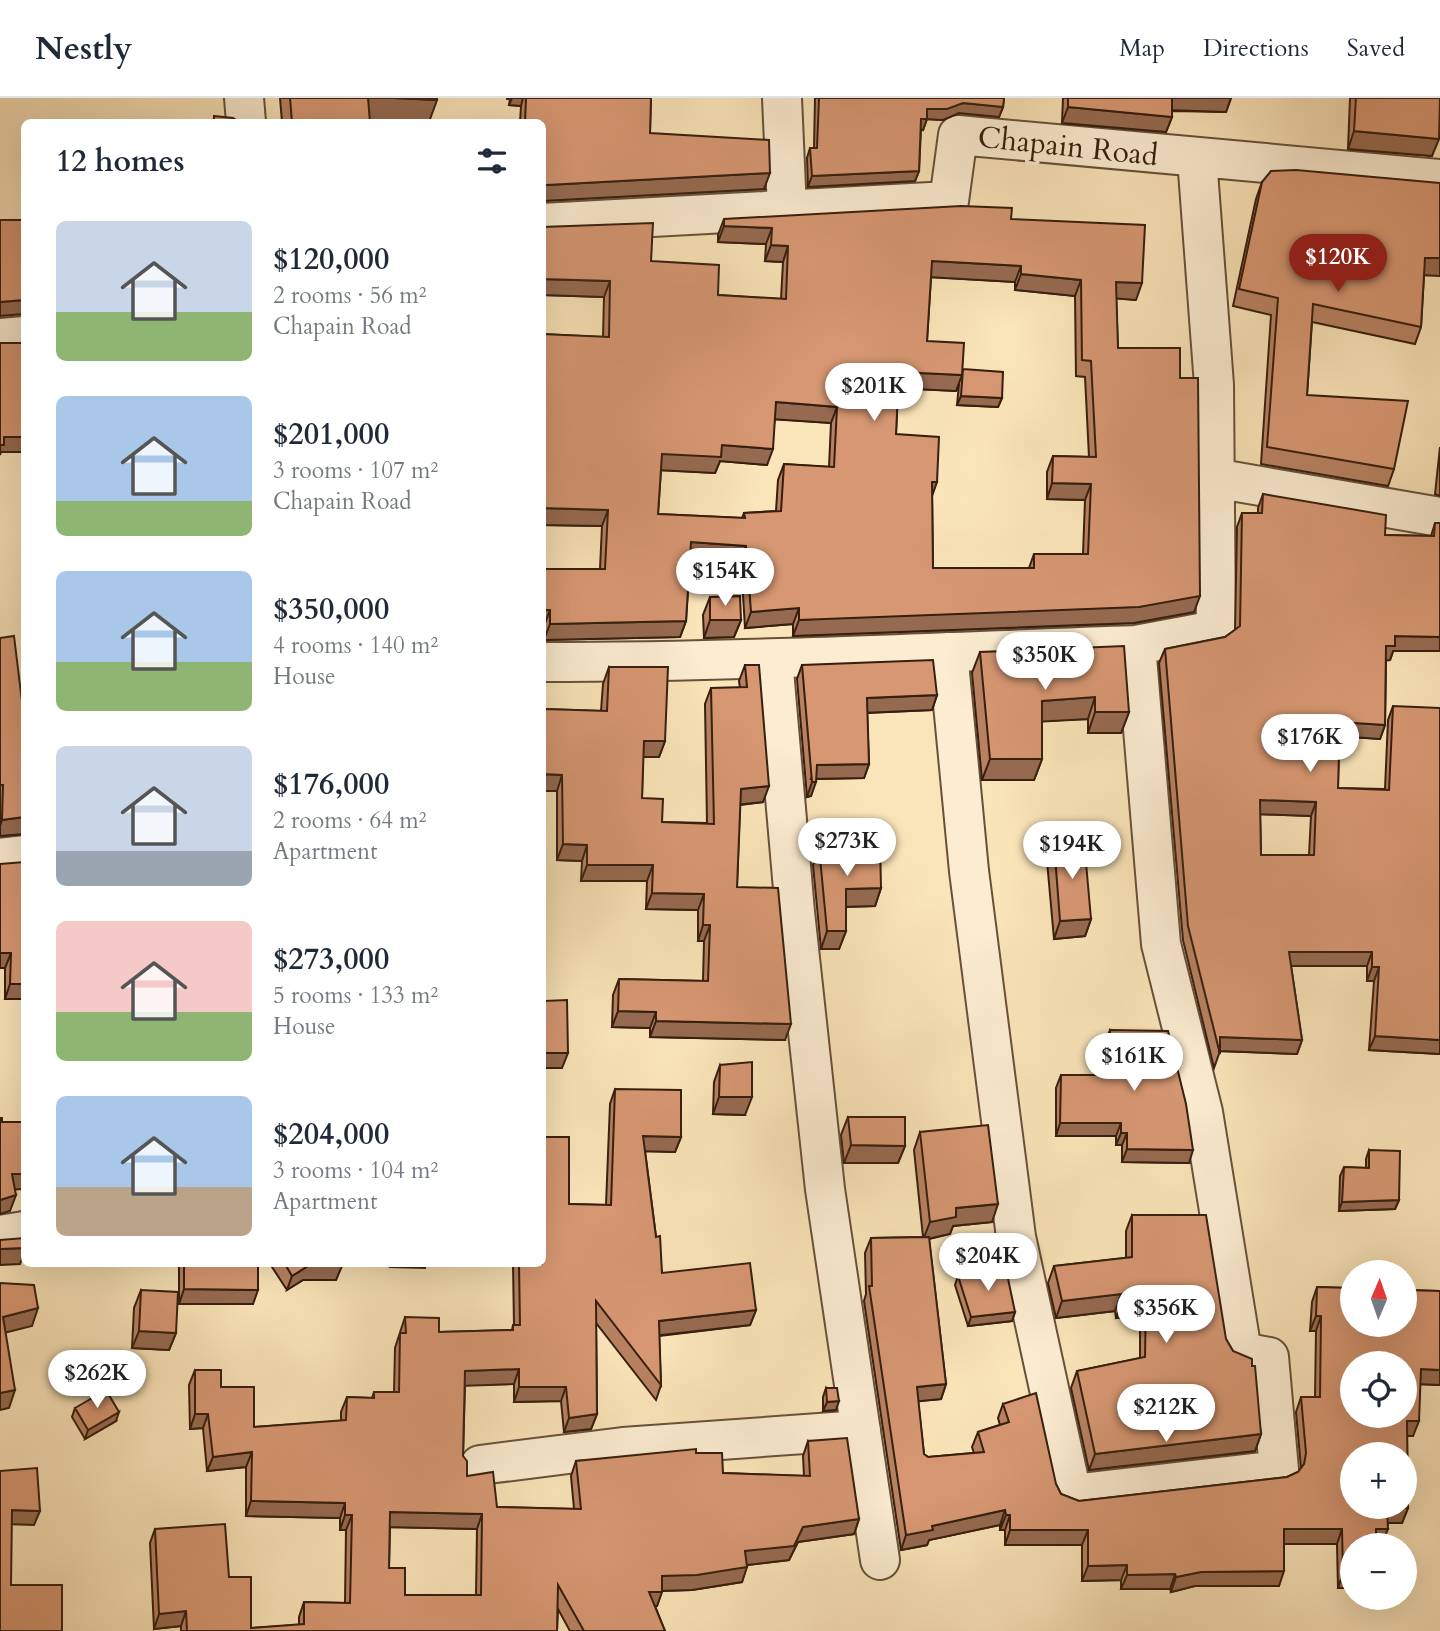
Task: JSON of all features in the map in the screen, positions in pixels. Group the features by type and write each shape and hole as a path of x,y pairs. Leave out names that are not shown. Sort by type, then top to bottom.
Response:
{"street":[{"path":"244,98 246,119"},
{"path":"782,98 786,210"},
{"name":"Chapain Road","path":"546,223 949,201 958,135 1440,179"},
{"path":"546,662 773,659 1136,645 1216,630 1213,385 1197,158"},
{"path":"0,338 21,336"},
{"path":"1214,478 1440,517"},
{"path":"948,652 969,871 1016,1237 1072,1494 1279,1470 1269,1357 1242,1352 1203,1112 1161,944 1136,645"},
{"path":"773,659 794,912 823,1175 880,1560"},
{"path":"0,859 21,856"},
{"path":"0,1235 21,1232"},
{"path":"480,1465 623,1447 861,1430"}],"building":[{"path":"290,98 368,98 370,119 292,119"},
{"path":"393,98 437,98 437,100"},
{"path":"526,98 651,98 650,133 769,140 770,173 546,185 546,119 525,119"},
{"path":"819,98 1004,98 1003,107 963,103 947,109 927,109 927,119 921,119 919,171 812,176 810,148 817,148"},
{"path":"1068,98 1172,98 1172,117 1068,107"},
{"path":"1356,98 1440,98 1439,139 1354,131"},
{"path":"214,116 234,119 214,119"},
{"path":"1296,170 1440,183 1440,258 1425,258 1421,327 1313,304 1307,395 1408,401 1394,469 1267,447 1278,298 1239,289 1262,182 1271,171"},
{"path":"961,206 1012,208 1011,219 1145,225 1142,283 1116,282 1118,348 1180,348 1180,378 1198,378 1200,596 1139,607 799,620 799,608 751,612 746,546 691,542 686,621 550,624 550,610 546,610 546,569 605,569 608,510 546,508 546,334 609,337 610,281 546,279 546,227 653,223 651,261 719,265 718,295 786,299 788,246 771,245 772,228 724,226 724,219","holes":["932,261 1021,266 1021,274 1081,280 1082,360 1091,361 1096,457 1053,456 1052,483 1091,484 1088,554 1034,554 1034,568 933,568 932,482 937,482 939,437 896,434 899,372 962,375 964,343 927,341","776,402 837,407 834,467 784,464 781,511 744,513 745,518 658,514 662,454 721,457 722,445 773,449"]},
{"path":"0,220 21,220 21,300 0,302"},
{"path":"0,343 21,343 21,437 4,437 4,445 0,445"},
{"path":"963,369 1003,372 1002,398 961,396"},
{"path":"1263,494 1386,515 1385,535 1434,536 1435,523 1440,523 1440,637 1395,636 1395,646 1386,646 1385,725 1340,722 1338,788 1389,790 1393,706 1440,708 1440,1040 1375,1036 1379,967 1372,967 1372,952 1289,952 1302,1040 1220,1037 1220,1054 1188,926 1165,649 1225,637 1240,626 1242,513 1262,513","holes":["1260,800 1316,802 1314,855 1261,855"]},
{"path":"740,596 741,620 710,620 710,597"},
{"path":"14,636 21,693 21,817 2,820 3,785 0,785 0,638"},
{"path":"1124,646 1129,712 1095,712 1095,697 1042,701 1042,759 990,759 980,652"},
{"path":"933,660 937,695 867,698 869,764 817,765 816,782 812,782 802,665"},
{"path":"745,665 759,665 769,786 741,789 737,887 778,888 791,1024 656,1021 656,1012 618,1011 619,979 708,981 710,925 703,925 704,894 652,893 653,865 587,865 587,845 563,844 562,775 546,774 546,709 607,711 609,667 668,667 665,741 644,741 642,798 663,799 662,822 714,824 711,688 747,687"},
{"path":"1084,840 1091,919 1060,921 1054,843"},
{"path":"880,845 881,888 846,889 846,931 827,931 819,847"},
{"path":"21,862 21,984 10,984 11,953 0,953 0,864"},
{"path":"567,1000 568,1053 546,1053 546,1001"},
{"path":"1110,1030 1168,1031 1186,1104 1193,1150 1127,1149 1127,1133 1121,1133 1121,1123 1060,1123 1061,1075 1110,1075"},
{"path":"752,1062 752,1097 719,1097 720,1065"},
{"path":"615,1089 681,1090 681,1137 643,1136 656,1237 660,1236 662,1273 750,1263 756,1310 659,1321 661,1385 596,1301 597,1414 569,1418 566,1387 519,1387 519,1369 465,1371 463,1456 467,1461 467,1476 493,1472 497,1507 581,1509 576,1461 696,1449 696,1453 722,1453 723,1473 810,1476 808,1441 847,1438 859,1519 803,1527 794,1546 745,1551 747,1567 697,1575 662,1576 662,1592 649,1592 665,1631 584,1631 558,1585 557,1631 187,1631 186,1611 159,1614 155,1529 225,1524 229,1577 251,1577 251,1628 304,1624 304,1602 350,1603 352,1515 345,1515 345,1503 251,1501 252,1452 213,1457 208,1414 195,1414 195,1370 221,1370 221,1387 254,1387 254,1427 346,1420 347,1397 374,1398 374,1392 399,1392 400,1333 406,1333 405,1317 439,1318 439,1332 513,1330 513,1325 520,1325 519,1267 546,1267 546,1137 569,1137 569,1204 611,1205","holes":["390,1512 482,1514 481,1595 405,1595 405,1568 389,1568"]},
{"path":"848,1117 905,1117 905,1146 851,1145"},
{"path":"2,1118 2,1122 21,1122 21,1174 12,1174 16,1195 0,1200"},
{"path":"988,1125 998,1204 956,1208 956,1217 930,1222 920,1132"},
{"path":"1369,1150 1400,1151 1399,1200 1342,1202 1344,1167 1369,1168"},
{"path":"1132,1215 1206,1215 1226,1339 1233,1351 1252,1359 1252,1366 1255,1366 1261,1434 1095,1454 1077,1371 1145,1357 1146,1298 1122,1301 1121,1294 1062,1301 1054,1266 1132,1257"},
{"path":"929,1237 946,1384 917,1387 924,1454 928,1457 984,1452 978,1432 1009,1422 1003,1404 1036,1393 1056,1484 1061,1494 1079,1501 1287,1477 1298,1472 1304,1464 1306,1453 1301,1397 1320,1397 1321,1316 1316,1316 1317,1287 1340,1288 1340,1337 1418,1337 1418,1290 1440,1291 1440,1370 1421,1369 1417,1421 1417,1351 1340,1351 1340,1428 1407,1428 1407,1442 1340,1442 1340,1519 1388,1519 1388,1529 1376,1529 1376,1533 1342,1533 1342,1529 1284,1529 1284,1571 1201,1572 1176,1577 1175,1574 1127,1575 1127,1565 1088,1566 1088,1530 1010,1530 1010,1515 1006,1515 1005,1510 932,1526 933,1530 906,1535 869,1286 872,1286 871,1238"},
{"path":"21,1238 21,1248 0,1249 0,1240"},
{"path":"184,1267 258,1267 258,1290 184,1289"},
{"path":"287,1267 306,1267 292,1276"},
{"path":"1006,1269 1015,1312 971,1317 958,1276"},
{"path":"0,1283 34,1285 38,1308 3,1317 15,1390 0,1393"},
{"path":"141,1290 178,1292 176,1333 139,1331"},
{"path":"826,1388 837,1388 839,1401 827,1402"},
{"path":"106,1390 119,1412 88,1430 75,1408"},
{"path":"37,1468 40,1511 12,1510 11,1585 62,1585 62,1631 0,1631 0,1471"}]}
